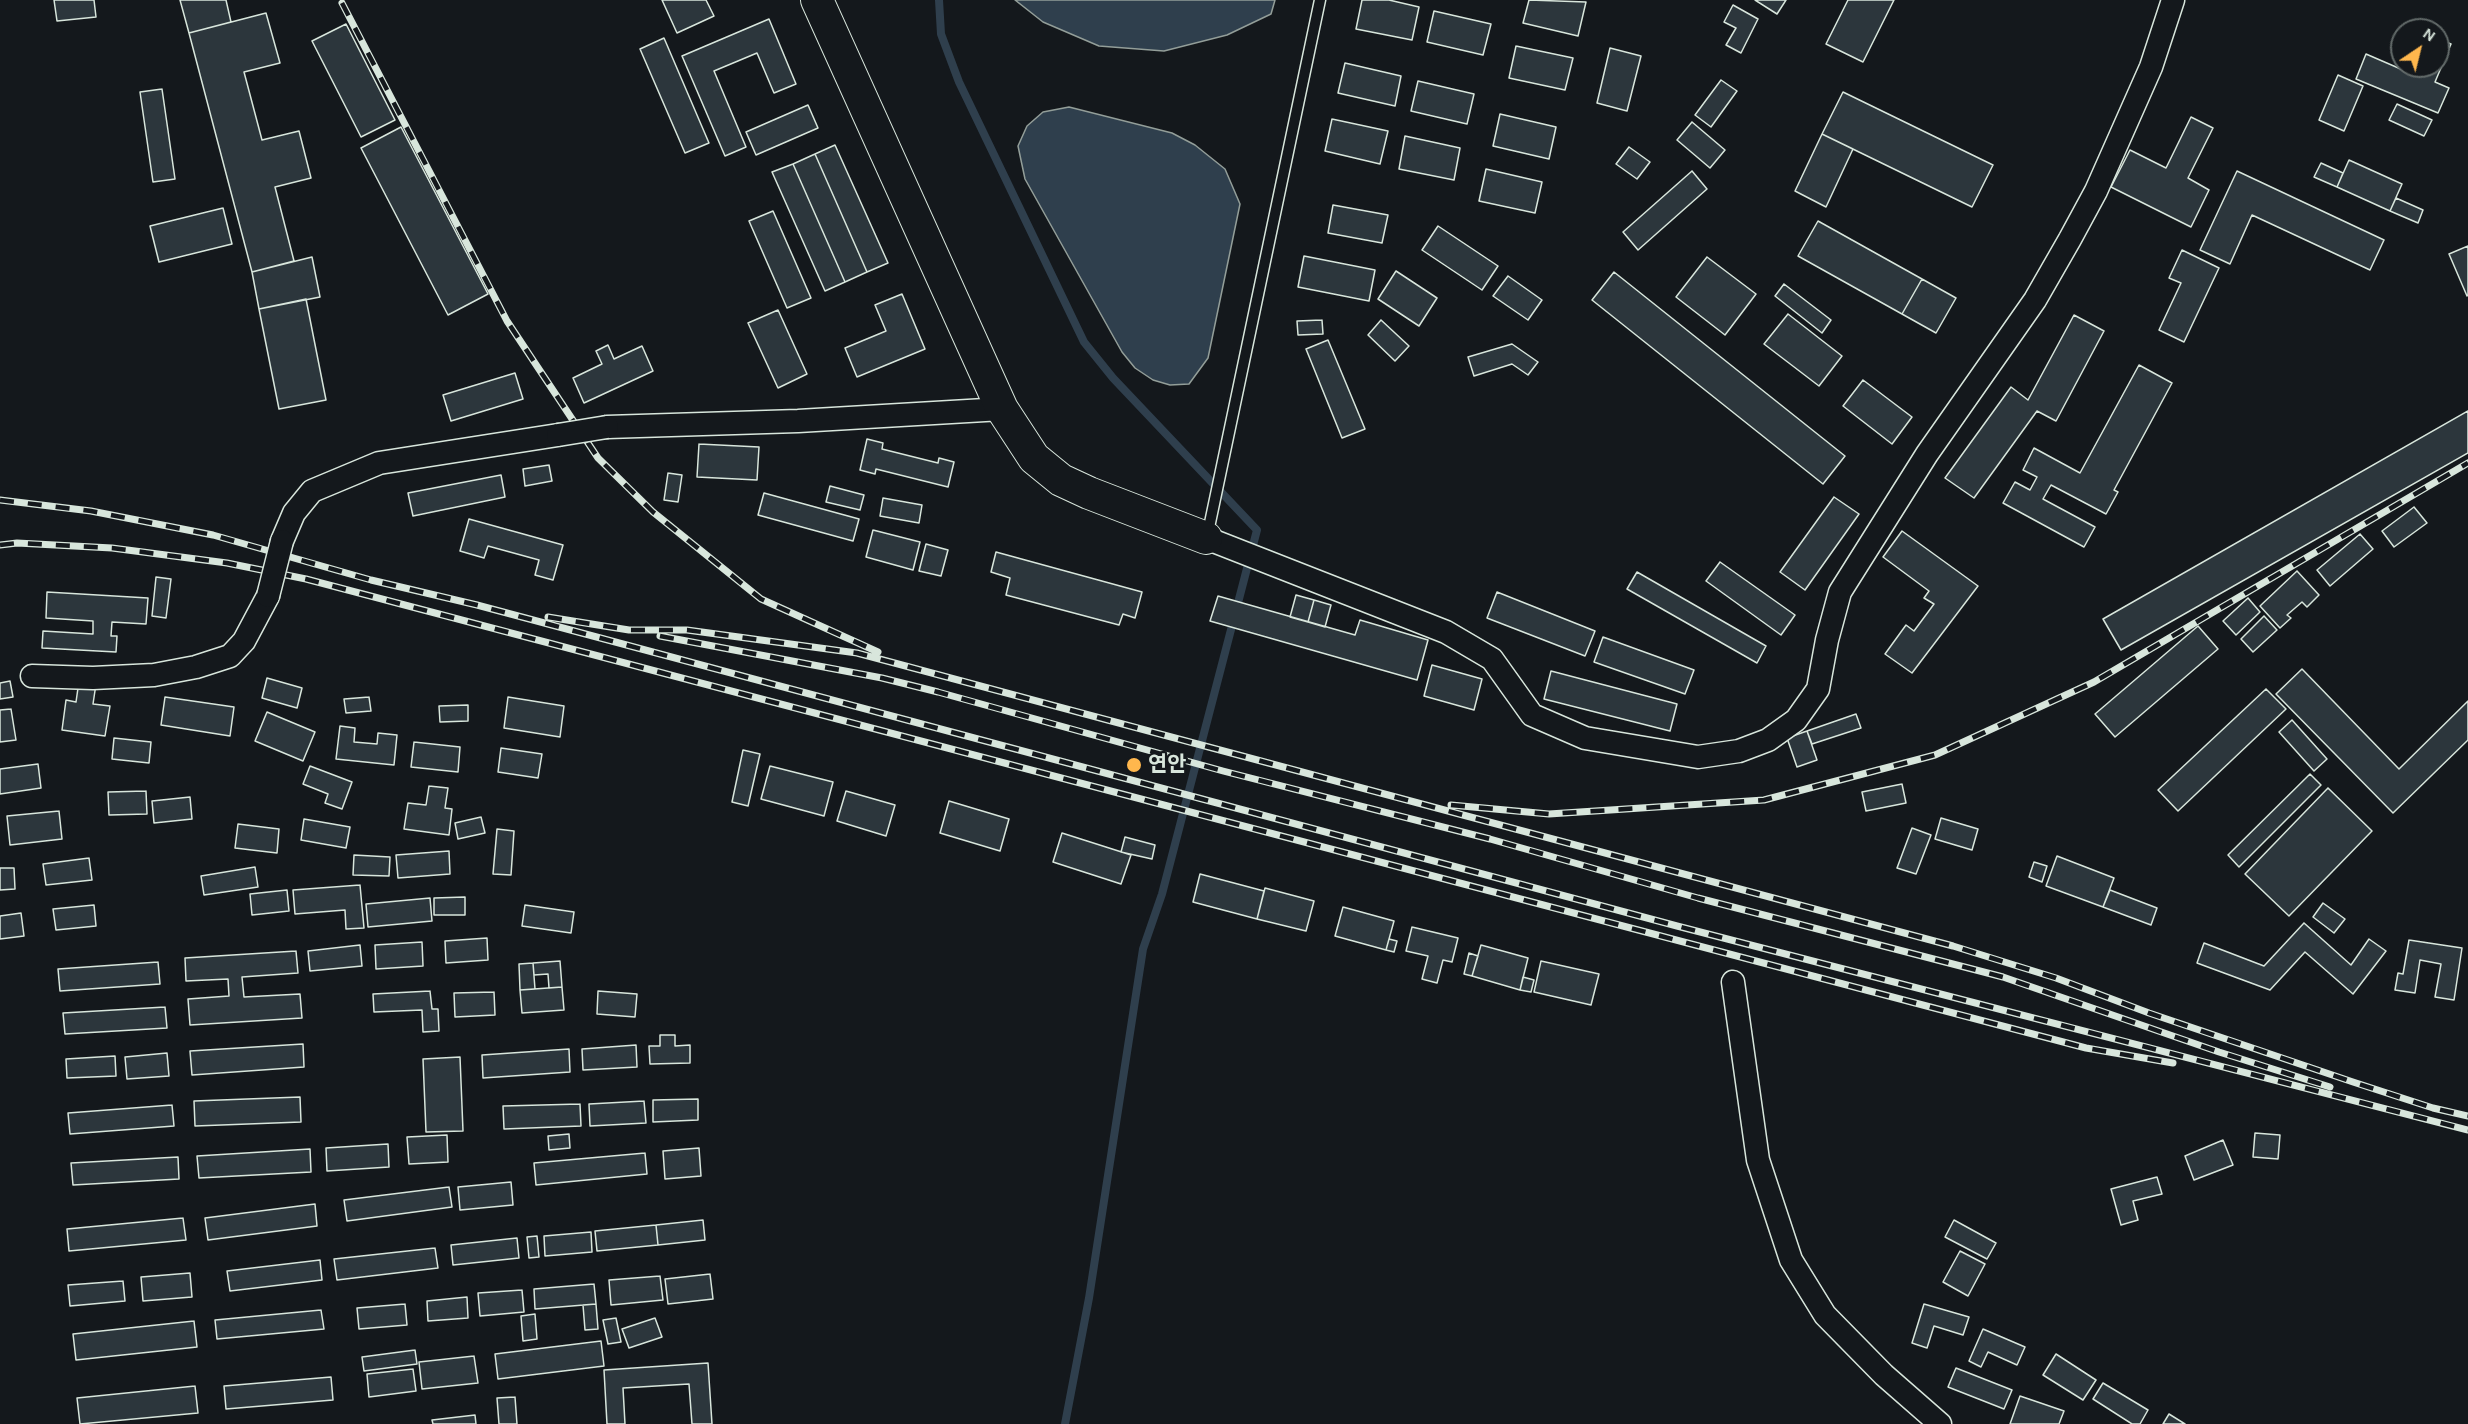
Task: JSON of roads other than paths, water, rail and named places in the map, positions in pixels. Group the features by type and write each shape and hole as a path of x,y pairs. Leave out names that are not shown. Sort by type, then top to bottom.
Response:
{"main road":[{"path":"817,0 1002,410 1034,458 1061,480 1206,538"}],"street":[{"path":"1206,538 1446,632 1492,659 1532,715 1586,738 1698,757 1739,751 1768,740 1796,720 1818,689 1827,640 1840,592 1927,454 2035,300 2070,239 2096,191 2147,78 2173,0"},
{"path":"32,676 93,678 154,675 196,667 230,656 244,641 268,596 282,541 294,513 312,491 379,463 607,427 798,421 1002,410"},
{"path":"1733,982 1758,1161 1791,1260 1825,1315 1884,1375 1940,1424"}],"lane":[{"path":"1206,538 1320,0"}],"water":[{"path":"1015,0 1275,0 1271,14 1227,35 1164,51 1099,46 1043,22"},
{"path":"1069,107 1172,133 1195,145 1225,169 1240,204 1208,358 1189,384 1170,385 1153,380 1135,368 1122,352 1025,179 1018,146 1027,126 1043,112"}],"waterway":[{"path":"939,0 941,34 959,82 1084,342 1113,378 1257,530 1162,894 1143,949 1089,1298 1065,1424"}],"railway":[{"path":"342,3 507,321 598,458 653,512 761,599 878,652"},
{"path":"1451,805 1549,814 1764,800 1935,755 2094,682 2468,463"},
{"path":"0,500 91,511 213,535 371,580 477,605 1677,926 2468,1130"},
{"path":"0,545 17,543 112,548 227,563 306,579 2086,1048 2173,1063"},
{"path":"548,617 629,630 687,630 857,653 1953,946 2056,978 2149,1013 2353,1082 2433,1108 2468,1116"},
{"path":"660,636 882,678 938,692 1223,771 1490,839 1698,898 2003,977 2219,1052 2330,1087"}],"place":[{"name":"연안","path":"1134,765"}]}
